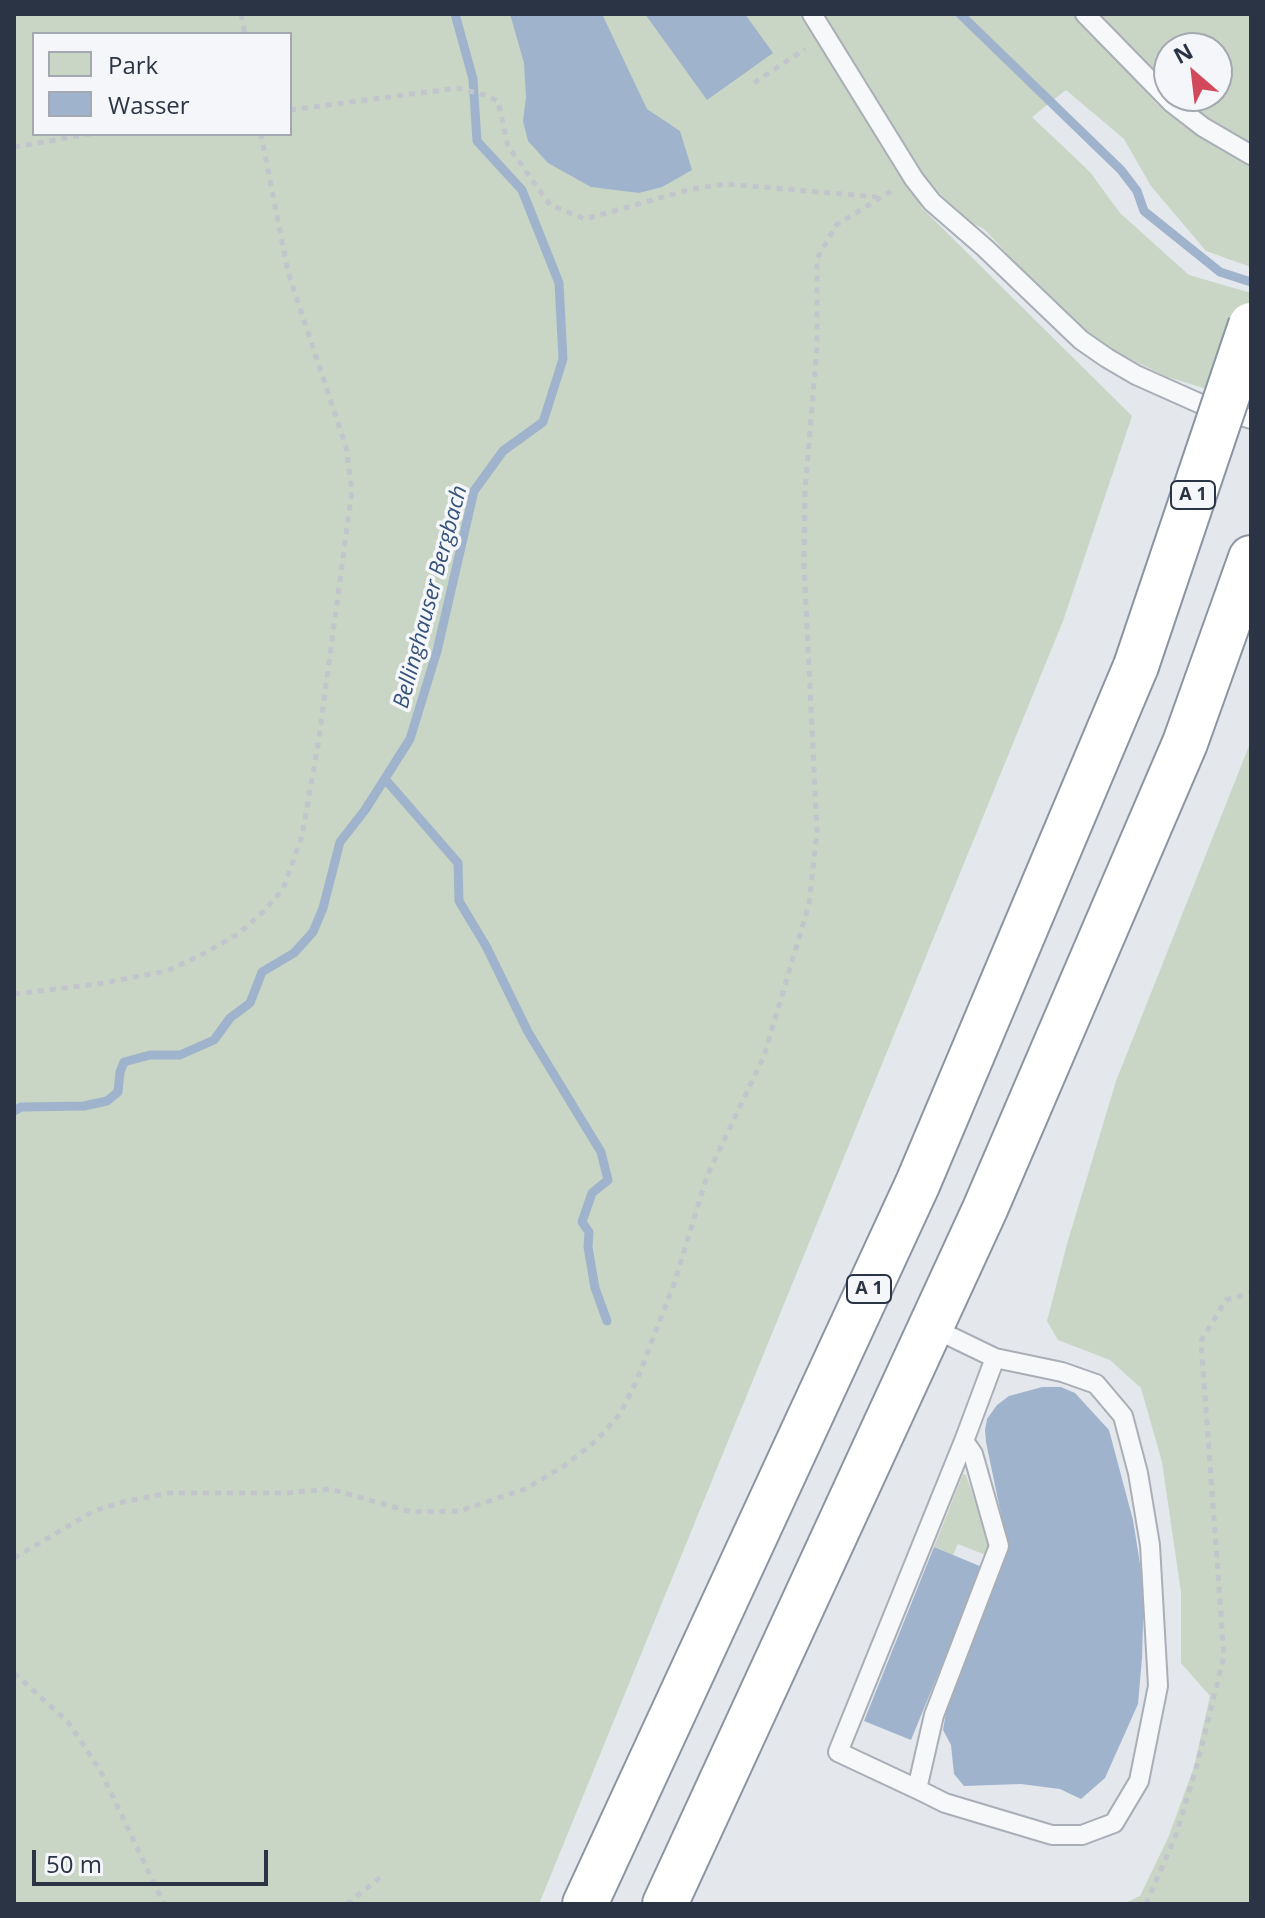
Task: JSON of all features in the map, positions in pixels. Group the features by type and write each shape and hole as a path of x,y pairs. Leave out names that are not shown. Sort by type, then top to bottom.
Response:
{"highway":[{"name":"A 1","path":"585,1904 918,1183 1136,666 1251,325"},
{"path":"665,1904 992,1194 1185,743 1251,558"}],"lane":[{"path":"812,14 914,179 932,202 1081,340 1136,375 1201,404 1251,419"},
{"path":"1085,14 1172,103 1203,127 1251,155"},
{"path":"931,1327 995,1358 1062,1372 1096,1384 1123,1416 1138,1473 1150,1545 1158,1686 1139,1781 1114,1823 1082,1835 1052,1835 945,1803 838,1752 995,1358"},
{"path":"917,1789 934,1715 999,1546 973,1454 964,1441"}],"path":[{"path":"754,83 802,50"},
{"path":"14,1558 94,1511 168,1493 286,1493 330,1489 412,1512 459,1511 525,1489 564,1466 597,1440 620,1414 637,1380 674,1284 707,1176 764,1056 809,904 817,831 804,564 805,491 817,347 817,259 836,225 878,197 726,184 692,189 585,219 550,205 508,146 498,101 485,95 457,88 292,110"},
{"path":"14,147 78,136"},
{"path":"14,994 97,984 167,971 203,954 238,934 283,889 302,836 318,745 352,490 346,447 288,272 261,136"},
{"path":"1146,1904 1176,1835 1224,1656 1201,1341 1226,1300 1251,1293"},
{"path":"14,1673 68,1722 100,1770 164,1904"},
{"path":"347,1904 383,1875"}],"green space":[{"path":"14,14 1074,14 1153,100 1153,112 1167,112 1182,125 1251,166 1251,267 1206,251 1151,186 1124,139 1066,90 1032,117 1090,172 1120,213 1189,275 1251,293 1251,403 1165,376 1088,336 984,229 966,220 939,193 921,207 1132,416 1063,621 539,1904 14,1904"},
{"path":"1098,14 1251,14 1251,144 1199,112 1233,112 1233,32 1153,32 1153,72"},
{"path":"1251,741 1251,1904 1123,1904 1140,1896 1168,1838 1194,1767 1210,1696 1181,1663 1181,1592 1162,1462 1141,1388 1110,1360 1058,1340 1047,1321 1116,1081"},
{"path":"963,1474 966,1475 991,1547 988,1556 958,1544 953,1555 934,1547"}],"water":[{"path":"510,14 602,14 647,109 680,131 692,170 662,187 639,193 591,187 548,163 528,141 523,121 526,97 524,63"},
{"path":"645,14 745,14 773,53 707,100"},
{"path":"1042,1387 1061,1387 1075,1393 1109,1430 1133,1520 1144,1589 1138,1704 1105,1778 1081,1799 1060,1789 1021,1784 964,1786 954,1774 951,1745 943,1730 947,1706 1000,1569 1007,1543 986,1442 987,1419 997,1405 1009,1396"},
{"path":"934,1547 982,1567 911,1740 864,1721"}],"waterway":[{"name":"Bellinghauser Bergbach","path":"14,1111 21,1107 84,1106 107,1101 118,1092 124,1062 150,1055 180,1055 214,1040 230,1018 250,1003 262,972 294,953 313,932 323,908 340,842 365,810 410,739 437,651 474,491 503,451 543,422 563,359 559,283 522,190 477,141 473,79 455,14"},
{"path":"960,14 1121,170 1137,191 1144,211 1220,272 1251,282"},
{"path":"385,779 458,863 459,901 486,946 528,1032 601,1152 608,1180 592,1193 582,1222 589,1232 588,1247 595,1288 607,1321"}]}
